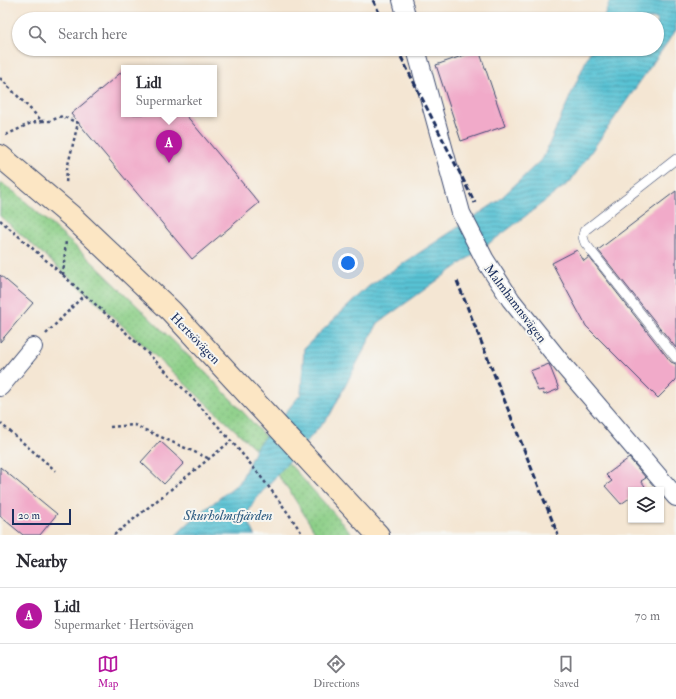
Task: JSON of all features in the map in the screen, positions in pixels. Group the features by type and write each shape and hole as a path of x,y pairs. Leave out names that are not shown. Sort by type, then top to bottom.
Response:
{"main road":[{"name":"Hertsövägen","path":"1,146 71,216 139,280 218,360 378,535"}],"street":[{"path":"402,0 405,12"},
{"name":"Malmhamnsvägen","path":"418,56 461,213 484,260 511,300 563,365 676,497"},
{"path":"0,387 33,347"}],"lane":[{"path":"676,159 584,231 583,237 586,243 676,358"}],"path":[{"path":"0,78 42,120"},
{"path":"1,146 31,123 42,120 50,121 62,116 78,124"},
{"path":"0,220 84,295 169,375 248,459 270,487 303,535"},
{"path":"33,347 84,295"},
{"path":"0,422 56,471"},
{"path":"110,427 134,425 210,459"},
{"path":"114,535 231,441"}],"green space":[{"path":"0,182 17,194 86,256 206,373 244,413 353,535 317,535 289,490 262,455 87,293 0,216"}],"water":[{"path":"610,0 676,0 676,30 664,47 664,12 606,12"},
{"name":"Skurholmsfjärden","path":"588,56 658,56 570,182 502,234 378,323 330,415 255,500 246,516 255,535 176,535 194,518 240,482 257,446 301,394 304,348 369,286 498,201 543,158"}],"building":[{"path":"462,56 481,56 505,126 461,141 436,65"},
{"path":"121,72 121,117 187,117 259,203 192,259 71,114"},
{"path":"676,191 676,348 598,250"},
{"path":"577,250 584,261 589,257 671,362 676,364 676,380 658,398 586,326 552,263"},
{"path":"0,275 33,303 0,342"},
{"path":"549,364 559,389 544,395 543,390 538,391 530,371"},
{"path":"160,441 184,463 164,484 141,462"},
{"path":"629,458 646,478 641,481 645,486 628,487 628,499 621,504 605,486 612,481 606,475"},
{"path":"0,467 57,514 40,535 23,535 0,516"}],"railway":[{"path":"373,0 379,12"},
{"path":"401,56 475,203"},
{"path":"457,281 558,535"}],"place":[{"name":"Lidl","path":"169,163"}]}
